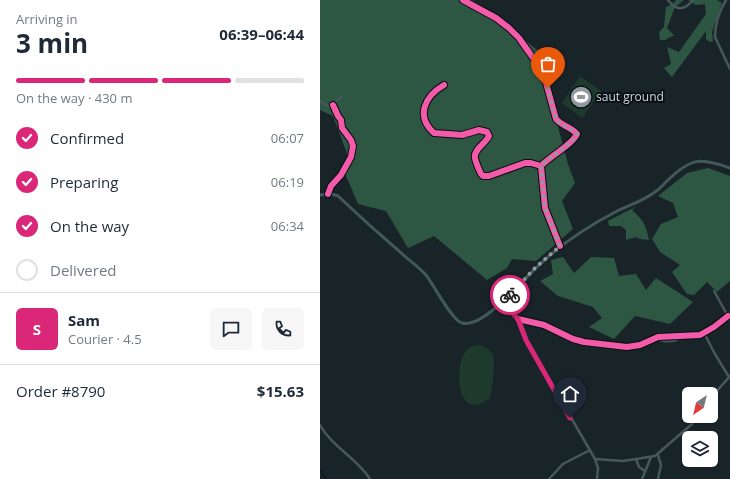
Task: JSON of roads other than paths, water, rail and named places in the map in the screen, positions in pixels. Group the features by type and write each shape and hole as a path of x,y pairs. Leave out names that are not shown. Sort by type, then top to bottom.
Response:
{"main road":[{"path":"320,196 328,194 338,196 425,274 438,292 451,315 458,322 465,324 476,321 503,302 535,268 560,246 580,232 651,195 684,167 692,163 708,161 730,168"}],"street":[{"path":"463,0 496,18 519,38 543,72 556,118 560,123 577,134 564,148 541,166"},
{"path":"668,0 675,7 679,8 686,7 693,0"},
{"path":"723,0 723,5"},
{"path":"726,0 717,25 715,37 730,69"},
{"path":"444,85 431,95 428,100 424,110 424,119 434,133 462,135 480,130 487,132 489,136 487,140 475,154 477,164 483,176 489,176 525,163 532,163 541,166"},
{"path":"320,101 330,107 341,97"},
{"path":"328,194 351,157 353,146 351,140 342,128 341,120 333,105"},
{"path":"541,166 545,208 560,246"},
{"path":"714,291 730,321 723,320"},
{"path":"503,302 518,319 526,340 595,459 598,468 597,479"},
{"path":"518,319 544,325 573,339 617,346 634,347 663,336 695,336 704,333 728,316"},
{"path":"704,333 715,354 730,377 718,390"},
{"path":"663,336 668,340"},
{"path":"658,337 661,341 677,340 681,336"},
{"path":"595,459 623,461 658,455 672,440 692,423"},
{"path":"320,425 332,441 363,468 370,479"},
{"path":"549,479 563,464 590,450"},
{"path":"658,455 662,464 658,479"},
{"path":"642,479 652,457"},
{"path":"636,459 639,467 645,471"}],"waterway":[{"path":"320,470 326,479"}],"place":[{"name":"saut ground","path":"581,97"}]}
